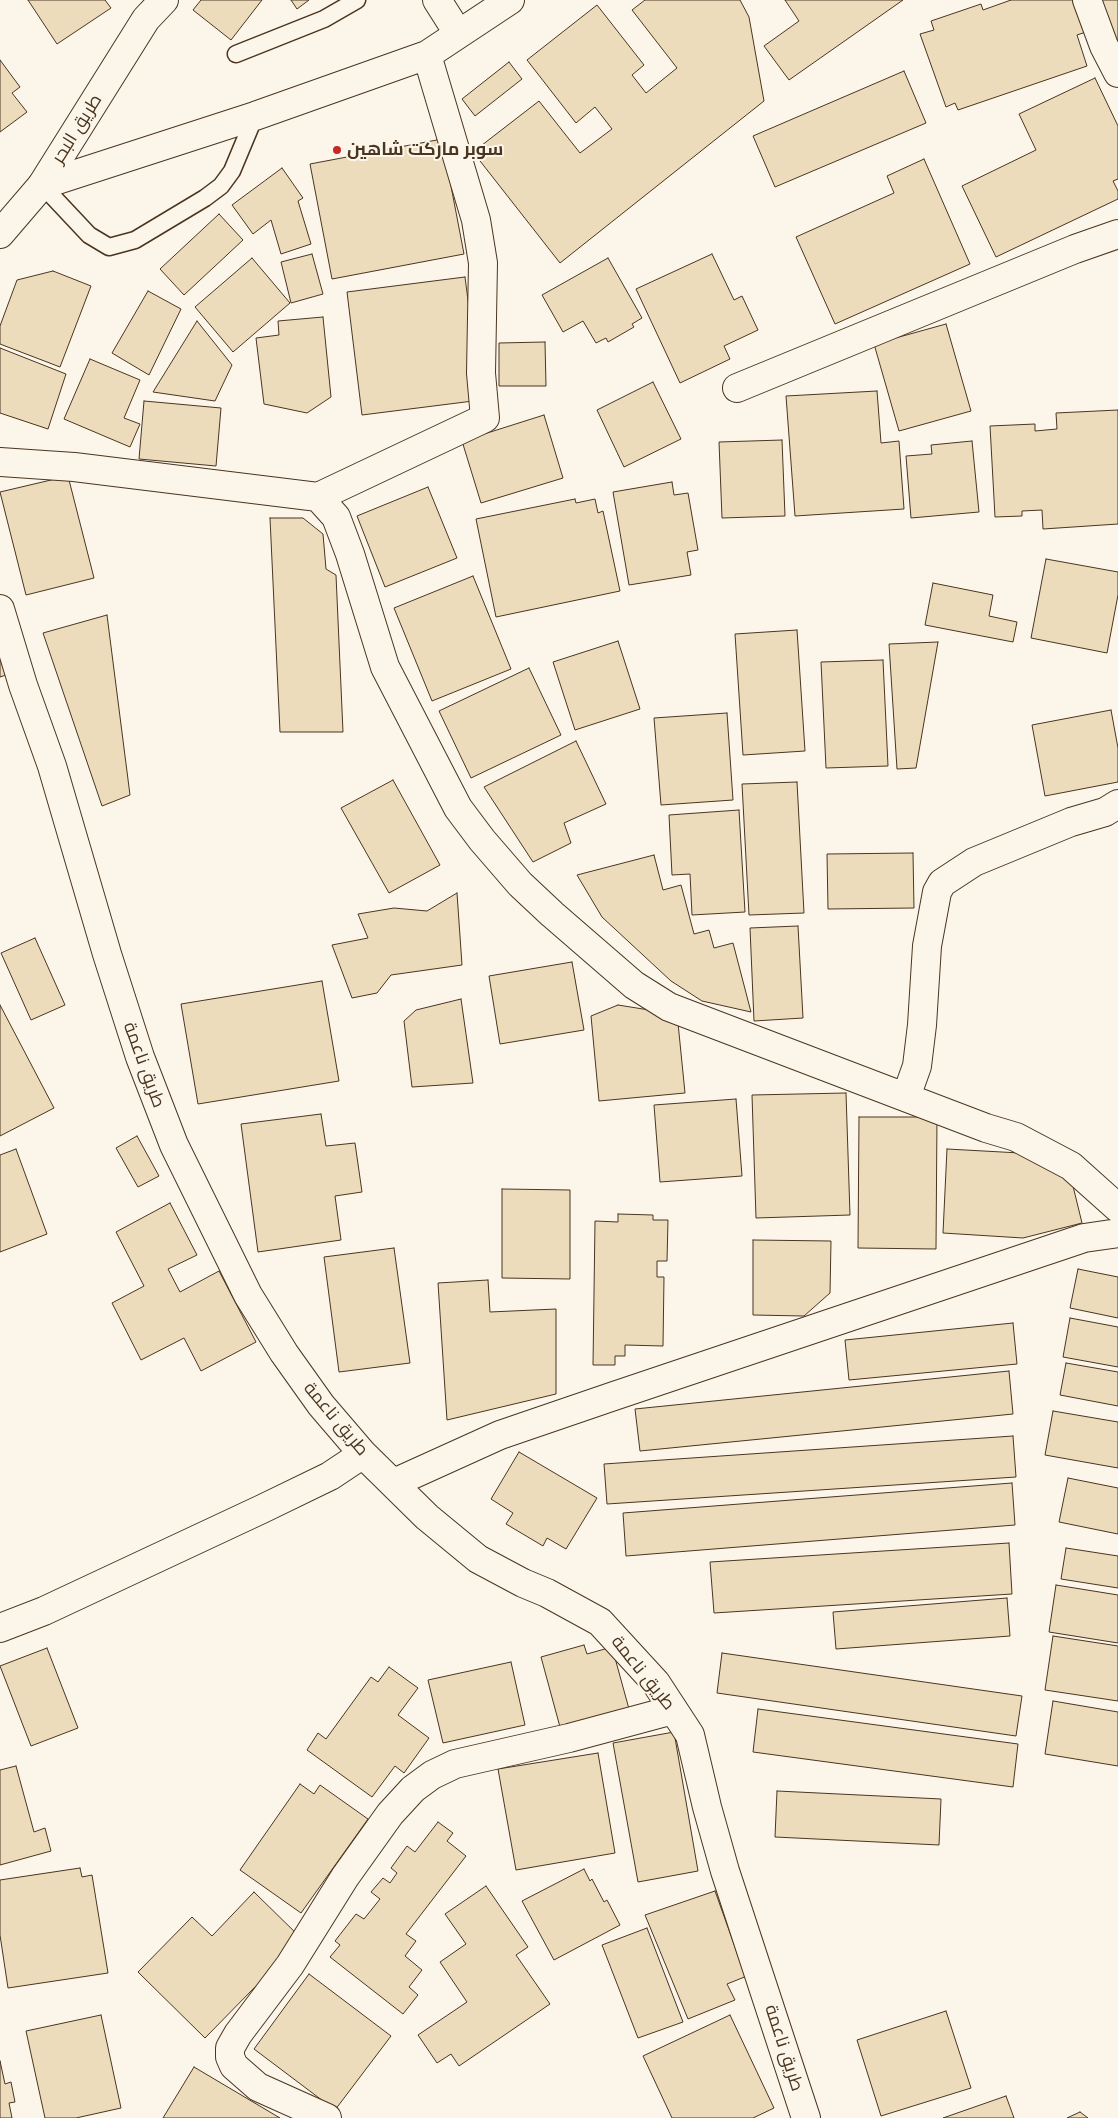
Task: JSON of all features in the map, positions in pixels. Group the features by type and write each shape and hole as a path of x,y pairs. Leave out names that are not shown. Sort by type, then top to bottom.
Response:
{"main road":[{"path":"437,0 458,33"},
{"path":"42,185 255,116 428,55 458,33 510,0"},
{"path":"1087,0 1104,46 1118,73"},
{"name":"طريق البحر","path":"0,234 42,185 154,6"},
{"path":"0,462 74,467 318,497 486,418 481,373 483,263 476,220 428,55"},
{"path":"737,388 1075,249 1118,234"},
{"path":"318,497 336,516 359,580 385,667 458,808 482,840 520,884 552,914 634,985 669,1007 1016,1137 1071,1166 1118,1208"},
{"name":"طريق ناعمة","path":"0,609 23,685 52,766 121,999 174,1145 258,1311 320,1405 363,1454 427,1517 478,1559 523,1584 547,1593 600,1622 656,1683 690,1735 706,1807 725,1871 806,2118"},
{"path":"906,1097 917,1066 927,946 936,892 942,883 974,862 1071,822 1105,812 1118,804"},
{"path":"394,1483 500,1435 1084,1238 1118,1233"},
{"path":"0,1628 44,1611 262,1509 330,1476 363,1454"},
{"path":"327,2118 252,2082 234,2066 230,2057 230,2048 238,2034 290,1965 345,1877 390,1814 413,1789 432,1775 455,1764 569,1738 673,1710"}],"lane":[{"path":"236,54 324,20 357,0"},
{"path":"42,185 89,236 110,246 135,240 206,198 221,186 232,170 255,116"}],"building":[{"path":"28,0 105,0 111,8 57,44"},
{"path":"201,0 262,0 231,40 193,10"},
{"path":"291,0 309,0 297,9"},
{"path":"645,0 740,0 749,17 764,101 560,263 473,152 539,101 580,153 612,129 595,107 576,123 527,60 597,5 644,65 632,75 646,93 677,68 632,10"},
{"path":"785,0 903,0 789,80 764,46 799,21"},
{"path":"1011,0 1075,0 1086,32 1077,35 1087,66 958,110 955,103 946,107 920,34 934,30 931,21 981,4 983,10"},
{"path":"1095,0 1118,0 1118,40 1109,43"},
{"path":"0,60 20,87 12,93 27,112 0,132"},
{"path":"509,62 522,79 475,116 462,99"},
{"path":"904,71 926,123 775,187 753,136"},
{"path":"1095,78 1118,126 1118,179 1113,181 1118,191 1118,199 996,257 962,186 1036,150 1019,114"},
{"path":"442,139 464,254 332,279 310,164"},
{"path":"924,159 970,264 835,324 796,237 894,193 887,176"},
{"path":"282,168 303,198 298,201 311,244 281,254 271,220 253,234 232,205"},
{"path":"219,214 243,240 184,295 160,269"},
{"path":"312,254 323,294 291,303 281,262"},
{"path":"712,254 734,300 742,296 758,330 724,346 730,359 680,383 636,289"},
{"path":"252,258 290,303 233,352 195,307"},
{"path":"608,258 642,318 632,324 634,327 608,342 606,338 596,343 583,321 563,332 542,295"},
{"path":"53,271 91,286 60,367 0,344 0,326 17,280"},
{"path":"465,277 481,400 362,415 347,292"},
{"path":"148,291 181,309 149,375 112,353"},
{"path":"323,317 331,397 307,413 264,404 256,338 279,335 278,321"},
{"path":"197,321 232,365 215,401 153,392"},
{"path":"946,324 971,411 899,431 874,344"},
{"path":"545,342 546,386 499,386 499,343"},
{"path":"0,348 66,374 48,429 0,413"},
{"path":"90,359 140,380 124,418 140,424 130,447 64,419"},
{"path":"653,382 681,439 624,467 597,410"},
{"path":"877,391 881,443 899,441 904,509 795,516 786,396"},
{"path":"144,401 221,408 216,466 139,459"},
{"path":"1118,410 1118,524 1043,529 1042,510 1022,511 1022,516 995,517 990,426 1035,424 1035,431 1057,429 1056,413"},
{"path":"544,415 563,478 481,503 462,441"},
{"path":"782,440 785,516 722,518 719,442"},
{"path":"972,441 979,512 911,518 906,456 932,454 931,445"},
{"path":"68,476 94,578 26,595 0,492"},
{"path":"672,482 674,495 688,493 698,550 687,552 691,575 629,585 613,492"},
{"path":"428,487 457,558 385,587 357,516"},
{"path":"575,499 576,503 595,499 598,513 603,511 620,591 496,617 476,519"},
{"path":"270,518 303,518 323,534 326,569 336,575 343,732 280,732"},
{"path":"1046,559 1118,572 1118,595 1107,653 1031,638"},
{"path":"473,576 511,669 432,701 394,608"},
{"path":"933,583 993,595 989,616 1017,622 1013,642 925,625"},
{"path":"107,615 130,795 102,806 43,633"},
{"path":"797,630 805,751 743,755 735,634"},
{"path":"618,641 640,709 575,730 553,662"},
{"path":"938,642 916,768 897,769 889,644"},
{"path":"0,656 6,675 0,677"},
{"path":"883,660 888,766 826,768 821,662"},
{"path":"529,668 561,735 471,778 439,711"},
{"path":"1111,710 1118,748 1118,782 1045,796 1032,725"},
{"path":"727,713 733,800 661,805 654,718"},
{"path":"576,741 606,804 564,823 571,843 533,862 484,787"},
{"path":"393,780 440,865 389,893 341,808"},
{"path":"797,782 804,913 749,915 742,784"},
{"path":"739,810 745,912 692,915 690,874 672,875 669,815"},
{"path":"913,853 914,908 828,909 827,854"},
{"path":"654,855 663,890 681,885 694,934 709,930 714,948 733,943 751,1012 702,1001 671,981 602,917 577,875"},
{"path":"457,893 462,965 391,975 377,993 352,998 332,945 368,938 358,914 394,908 427,911"},
{"path":"798,926 803,1018 754,1021 750,928"},
{"path":"35,938 65,1005 31,1020 1,953"},
{"path":"572,962 584,1030 500,1044 489,976"},
{"path":"322,981 339,1081 198,1104 181,1004"},
{"path":"461,999 473,1083 412,1087 404,1021 416,1010"},
{"path":"0,1005 54,1108 0,1136"},
{"path":"618,1005 668,1013 678,1023 685,1093 599,1101 591,1016"},
{"path":"846,1093 850,1215 756,1218 752,1095"},
{"path":"736,1099 742,1176 660,1182 654,1105"},
{"path":"321,1114 326,1146 355,1143 362,1192 335,1196 341,1240 258,1252 241,1124"},
{"path":"859,1117 937,1117 936,1249 858,1248"},
{"path":"137,1136 159,1176 138,1187 116,1148"},
{"path":"16,1149 47,1234 0,1252 0,1155"},
{"path":"947,1149 1020,1153 1072,1182 1082,1223 1023,1238 943,1233"},
{"path":"502,1189 570,1190 570,1279 502,1278"},
{"path":"170,1203 197,1255 168,1269 180,1292 219,1271 256,1342 201,1371 184,1338 141,1360 112,1303 144,1286 116,1232"},
{"path":"618,1214 653,1215 653,1220 668,1220 667,1261 657,1261 657,1277 664,1277 663,1346 625,1345 625,1356 615,1356 615,1365 593,1365 595,1221 618,1222"},
{"path":"753,1240 831,1241 830,1293 804,1316 753,1315"},
{"path":"394,1248 410,1363 339,1372 324,1257"},
{"path":"1078,1269 1118,1277 1118,1318 1070,1308"},
{"path":"488,1280 490,1312 556,1309 556,1394 447,1420 438,1283"},
{"path":"1070,1318 1118,1327 1118,1367 1063,1357"},
{"path":"1013,1323 1017,1364 849,1380 845,1340"},
{"path":"1066,1363 1118,1372 1118,1406 1060,1395"},
{"path":"1009,1371 1013,1414 640,1451 635,1409"},
{"path":"1053,1411 1118,1422 1118,1468 1045,1455"},
{"path":"1013,1436 1016,1477 607,1504 604,1464"},
{"path":"519,1452 597,1498 566,1549 547,1538 543,1546 506,1524 513,1513 491,1499"},
{"path":"1068,1478 1118,1488 1118,1534 1059,1522"},
{"path":"1012,1483 1015,1525 626,1556 623,1513"},
{"path":"1009,1543 1012,1594 714,1613 710,1562"},
{"path":"1066,1548 1118,1556 1118,1588 1061,1579"},
{"path":"1056,1585 1118,1595 1118,1643 1049,1632"},
{"path":"1007,1598 1010,1636 836,1649 833,1612"},
{"path":"1053,1636 1118,1646 1118,1701 1045,1690"},
{"path":"584,1645 587,1654 612,1647 629,1709 560,1727 541,1657"},
{"path":"47,1648 78,1728 31,1746 0,1666"},
{"path":"722,1653 1022,1696 1016,1736 717,1693"},
{"path":"511,1662 525,1725 443,1743 428,1680"},
{"path":"389,1667 418,1688 398,1715 429,1738 404,1773 395,1766 372,1797 307,1750 318,1733 326,1739 371,1677 378,1682"},
{"path":"1053,1701 1118,1712 1118,1766 1045,1754"},
{"path":"758,1709 1018,1744 1013,1787 753,1752"},
{"path":"674,1732 698,1871 638,1882 613,1743"},
{"path":"598,1753 615,1853 516,1870 498,1769"},
{"path":"16,1766 34,1832 45,1828 51,1851 0,1865 0,1770"},
{"path":"300,1784 314,1794 320,1785 368,1819 301,1913 240,1870"},
{"path":"777,1791 941,1799 939,1845 775,1837"},
{"path":"438,1822 453,1833 447,1841 466,1856 406,1934 416,1941 405,1956 422,1970 409,1987 418,1995 403,2014 330,1957 340,1945 335,1941 356,1914 364,1919 380,1899 371,1892 383,1878 390,1883 397,1873 391,1868 407,1846 415,1852"},
{"path":"80,1868 82,1877 92,1875 108,1973 8,1988 0,1935 0,1880"},
{"path":"584,1869 590,1881 592,1879 604,1902 607,1900 620,1925 554,1960 522,1901"},
{"path":"486,1886 528,1947 516,1955 550,2004 459,2066 451,2054 437,2063 418,2035 467,2002 440,1962 466,1944 445,1914"},
{"path":"715,1891 739,1958 743,1958 747,1976 727,1984 735,2000 688,2019 645,1915"},
{"path":"254,1892 302,1939 205,2038 138,1972 192,1917 212,1936"},
{"path":"647,1928 683,2022 638,2038 602,1945"},
{"path":"309,1974 391,2036 335,2110 254,2049"},
{"path":"946,2011 971,2088 881,2116 857,2040"},
{"path":"101,2015 121,2108 76,2118 45,2118 26,2031"},
{"path":"730,2015 774,2108 753,2118 672,2118 643,2056"},
{"path":"0,2061 5,2084 11,2082 15,2102 9,2103 12,2118 0,2118"},
{"path":"194,2067 280,2118 163,2118"},
{"path":"1006,2096 1014,2118 943,2118"},
{"path":"1080,2112 1088,2118 1067,2118"}],"place":[{"name":"سوبر ماركت شاهين","path":"337,150"}]}
